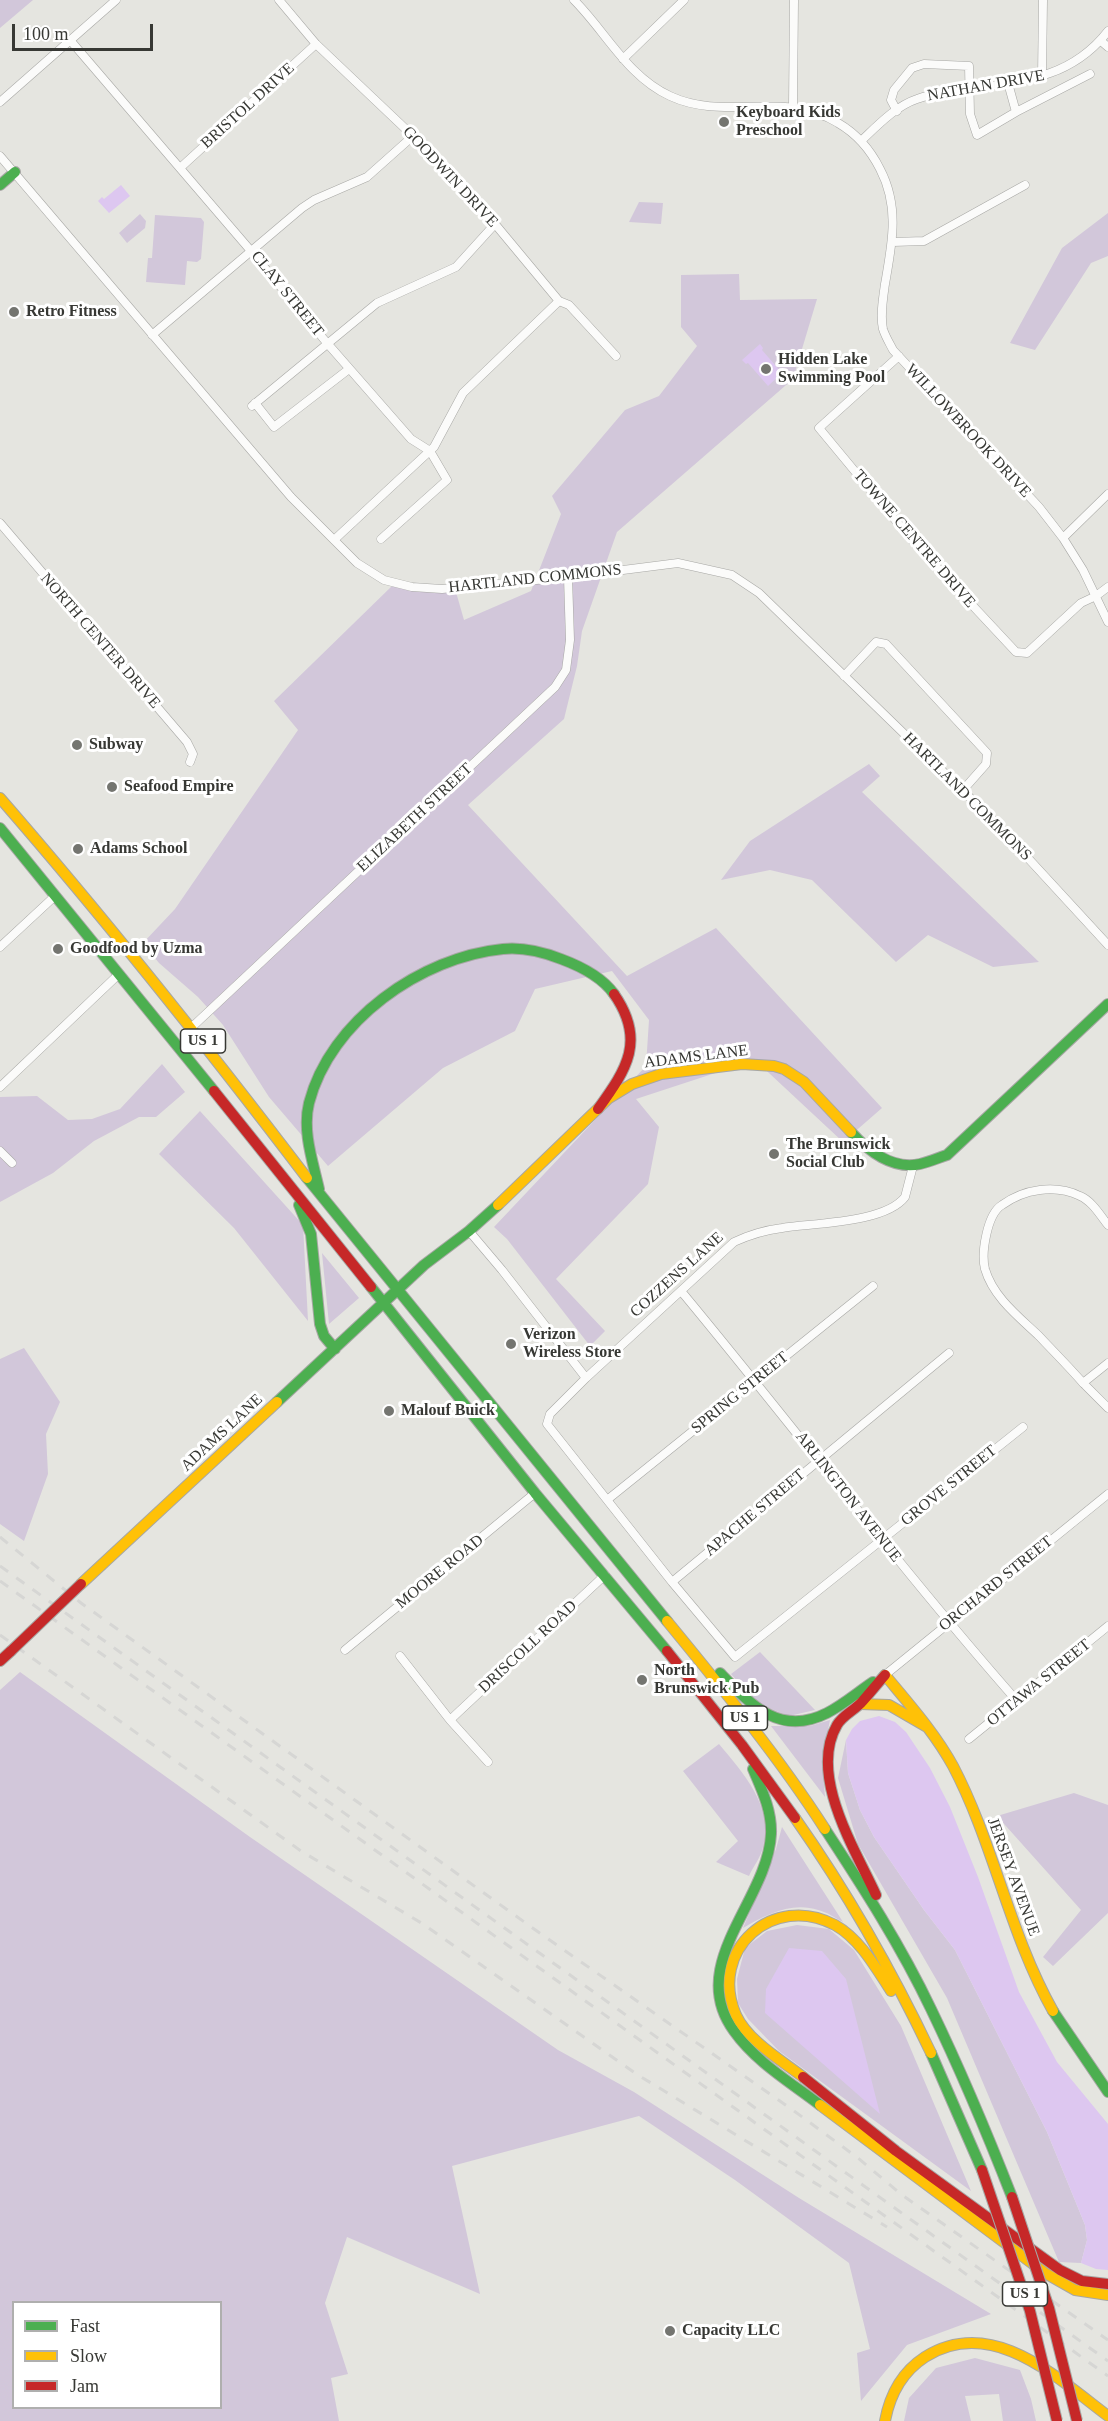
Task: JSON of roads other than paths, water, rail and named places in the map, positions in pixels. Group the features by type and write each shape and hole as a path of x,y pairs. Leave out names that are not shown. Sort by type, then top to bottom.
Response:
{"main road":[{"path":"0,185 15,172"},
{"name":"US 1","path":"0,798 192,1027 320,1194 756,1731 808,1802 897,1944 962,2073 1012,2197 1042,2286 1062,2353 1077,2421"},
{"name":"US 1","path":"0,828 385,1302 585,1554 605,1575 746,1750 806,1833 843,1890 877,1949 925,2040 982,2170 1030,2311 1057,2421"},
{"path":"320,1194 309,1141 308,1114 313,1089 328,1060 348,1032 381,1001 421,975 466,957 503,949 543,952 582,968 600,980 614,995 628,1019 631,1037 630,1053 623,1072 598,1109"},
{"path":"912,1166 947,1155 1108,1004"},
{"name":"ADAMS LANE","path":"0,1661 424,1265 469,1231 620,1090 649,1075 740,1065 771,1065 784,1069 801,1080 874,1154 893,1163 912,1166"},
{"path":"287,1182 310,1228 320,1324 324,1336 335,1349"},
{"path":"664,1617 747,1701 776,1719 797,1722 820,1717 885,1675"},
{"path":"885,1675 833,1732 829,1759 831,1782 844,1826 866,1870 897,1944"},
{"name":"JERSEY AVENUE","path":"885,1675 927,1727 961,1781 1023,1950 1040,1989 1063,2030 1108,2092"},
{"path":"860,1704 889,1705 927,1727"},
{"path":"746,1750 768,1810 770,1840 764,1864 720,1965 718,1982 720,2000 729,2024 738,2037 758,2056 880,2153 959,2212 1064,2285 1090,2294 1108,2295"},
{"path":"925,2040 863,1950 843,1930 822,1918 796,1914 772,1919 754,1930 742,1942 733,1958 729,1983 734,2009 742,2023 759,2042 896,2151 1060,2270 1082,2281 1108,2284"},
{"path":"885,2421 893,2392 902,2377 915,2363 942,2347 973,2341 992,2343 1018,2352 1108,2416"}],"street":[{"path":"0,102 116,0"},
{"name":"GOODWIN DRIVE","path":"279,0 316,44 413,136 495,224 559,301 569,305 616,356"},
{"name":"WILLOWBROOK DRIVE","path":"574,0 623,59 669,96 720,107 793,106 809,109 831,119 862,140 880,167 893,209 893,242 883,300 883,330 899,356 1039,507 1063,538 1108,622"},
{"path":"623,59 684,0"},
{"path":"793,106 794,0"},
{"path":"1042,77 1043,0"},
{"name":"NATHAN DRIVE","path":"862,140 897,111 916,99 943,92 1042,77 1081,58 1108,31"},
{"name":"CLAY STREET","path":"70,40 251,250 349,369 411,439 430,451 447,480 381,539"},
{"path":"1101,40 1108,47"},
{"name":"BRISTOL DRIVE","path":"180,168 316,44"},
{"path":"897,111 891,100 894,90 912,68 924,64 969,66 970,114 977,135 1090,74"},
{"path":"1008,83 1016,112"},
{"path":"152,335 302,207 367,177 413,136"},
{"name":"HARTLAND COMMONS","path":"0,156 291,497 357,563 384,580 412,587 442,589 568,577 678,563 732,575 759,593 963,790 1108,945"},
{"path":"893,242 924,241 1025,184"},
{"path":"349,369 274,427 253,405 377,303 456,267 495,224"},
{"path":"334,540 430,451 463,393 559,301"},
{"name":"TOWNE CENTRE DRIVE","path":"899,356 819,428 916,545 1016,652 1027,653 1081,603 1096,596"},
{"path":"1063,538 1108,494"},
{"name":"NORTH CENTER DRIVE","path":"0,523 188,742 193,754 190,762"},
{"name":"ELIZABETH STREET","path":"192,1027 555,687 566,670 570,640 568,577"},
{"path":"1096,596 1108,587"},
{"path":"844,676 876,642 886,644 987,753 986,764 963,790"},
{"path":"0,947 55,896"},
{"path":"0,1087 119,974"},
{"path":"0,1151 12,1163"},
{"name":"COZZENS LANE","path":"735,1657 672,1582 547,1424 550,1414 734,1242 746,1236 781,1228 825,1223 884,1212 905,1197 912,1166"},
{"path":"1108,1225 1097,1210 1082,1196 1049,1188 1033,1191 1000,1206 990,1224 984,1246 985,1268 993,1286 1012,1311 1108,1408"},
{"path":"469,1231 509,1278 586,1378"},
{"name":"SPRING STREET","path":"607,1500 873,1286"},
{"name":"ARLINGTON AVENUE","path":"681,1291 755,1380 948,1623 1017,1701"},
{"name":"APACHE STREET","path":"672,1582 949,1353"},
{"path":"1083,1383 1108,1364"},
{"name":"GROVE STREET","path":"735,1657 1023,1427"},
{"name":"MOORE ROAD","path":"345,1650 536,1493"},
{"name":"ORCHARD STREET","path":"885,1675 1108,1494"},
{"name":"DRISCOLL ROAD","path":"450,1720 605,1575"},
{"name":"OTTAWA STREET","path":"969,1739 1108,1626"},
{"path":"400,1656 450,1720 488,1762"}],"railway":[{"path":"0,1537 81,1603 534,1929 790,2108 858,2158 902,2195 1108,2340"},
{"path":"0,1566 1108,2361"},
{"path":"0,1581 1108,2376"},
{"path":"0,1635 301,1851 423,1924 638,2075 887,2227"}],"place":[{"name":"Keyboard Kids Preschool","path":"724,122"},
{"name":"Retro Fitness","path":"14,312"},
{"name":"Hidden Lake Swimming Pool","path":"766,369"},
{"name":"Subway","path":"77,745"},
{"name":"Seafood Empire","path":"112,787"},
{"name":"Adams School","path":"78,849"},
{"name":"Goodfood by Uzma","path":"58,949"},
{"name":"The Brunswick Social Club","path":"774,1154"},
{"name":"Verizon Wireless Store","path":"511,1344"},
{"name":"Malouf Buick","path":"389,1411"},
{"name":"North Brunswick Pub","path":"642,1680"},
{"name":"Capacity LLC","path":"670,2331"}]}
